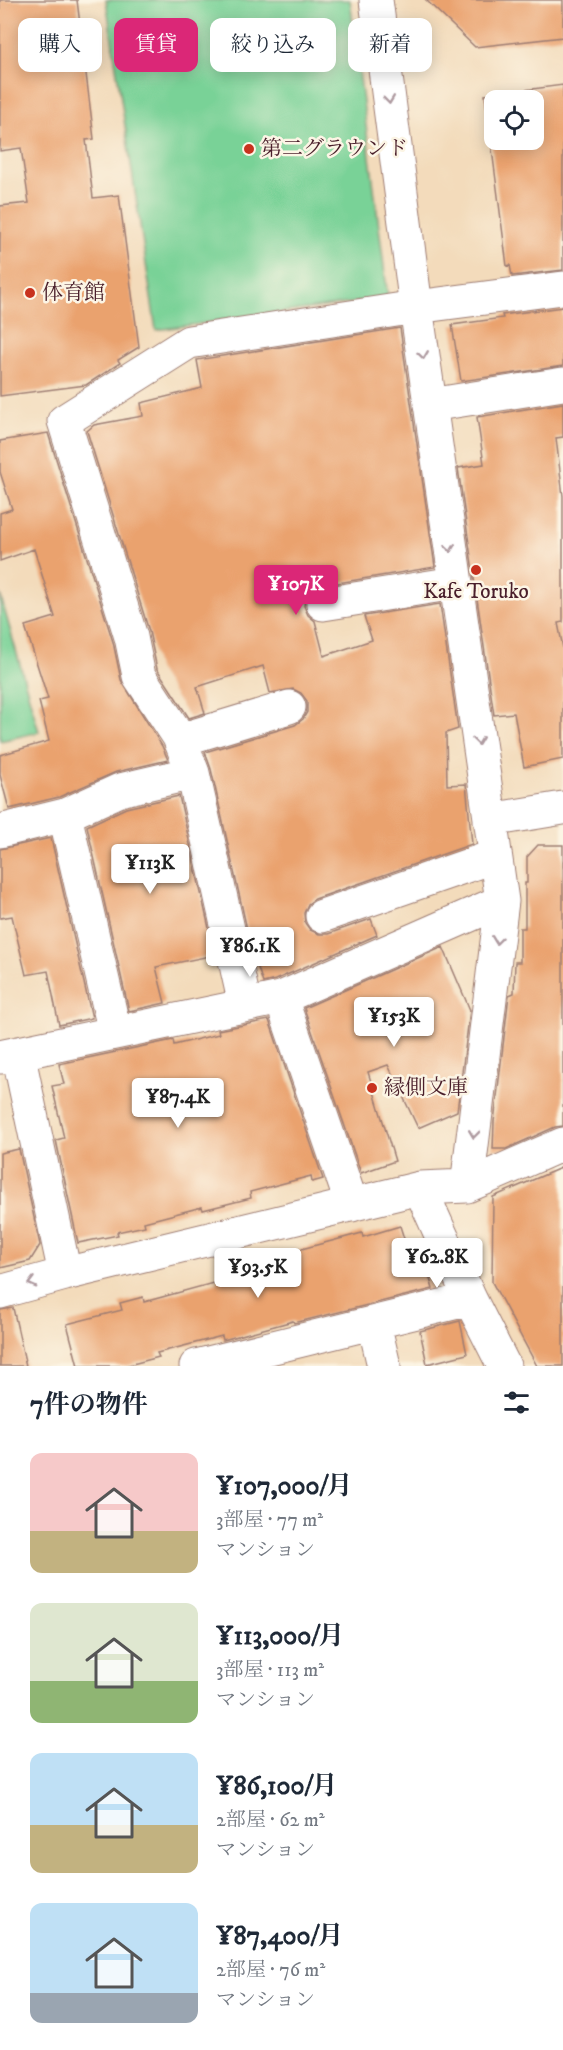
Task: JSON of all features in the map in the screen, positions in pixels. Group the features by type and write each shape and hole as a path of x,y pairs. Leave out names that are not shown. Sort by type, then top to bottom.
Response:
{"street":[{"path":"376,0 416,307 502,901 467,1186"},
{"path":"245,1005 193,773 180,740 139,676 131,637 64,421 189,342 416,307 563,288"},
{"path":"430,405 563,384"},
{"path":"323,604 455,583"},
{"path":"180,740 288,707"},
{"path":"0,831 65,815 120,790 193,773"},
{"path":"490,820 563,808"},
{"path":"65,815 115,1033"},
{"path":"322,916 495,856"},
{"path":"65,1274 9,1055 281,998 502,901"},
{"path":"281,998 352,1205"},
{"path":"0,1292 65,1274 420,1188 467,1186 563,1144"},
{"path":"420,1188 470,1299 504,1366"},
{"path":"196,1366 470,1299"},
{"path":"374,1323 384,1366"}],"green space":[{"name":"第二グラウンド","path":"106,0 350,0 352,18 348,18 348,72 359,72 388,298 156,330 117,72 198,72 198,18 114,18 114,53"},
{"path":"0,594 39,732 0,741"}],"building":[{"path":"0,0 77,0 79,18 18,18 18,72 86,72 94,139 86,140 93,198 119,195 139,347 118,360 120,363 86,385 0,396 0,206 29,203 21,148 0,151"},
{"path":"426,0 563,0 563,37 475,47"},
{"path":"563,85 563,270 512,276 510,265 507,266 492,150 544,150 544,90 524,90"},
{"path":"563,307 563,366 461,381 452,325 503,318 502,315"},
{"path":"400,328 435,567 319,586 311,590 305,598 304,606 308,615 315,621 324,656 372,640 364,616 440,604 458,729 446,733 447,785 466,784 472,844 315,899 308,904 304,913 305,923 310,930 319,934 328,934 371,919 377,935 275,980 263,983 251,947 211,769 205,752 295,725 303,719 307,712 307,701 301,693 293,689 270,693 263,666 197,687 205,713 189,718 157,669 149,631 87,431 94,425 143,416 141,403 202,388 197,360"},
{"path":"563,403 563,437 556,438 563,496 563,622 558,623 563,648 563,759 524,767 514,713 494,715 458,468 484,464 477,417"},
{"path":"48,433 113,642 121,680 162,746 168,760 116,772 59,797 9,809 0,775 0,755 49,741 39,701 48,699 25,626 55,617 34,549 0,561 0,513 12,509 0,472 0,441"},
{"path":"179,796 215,955 156,967 165,1003 129,1011 87,826 126,808"},
{"path":"51,838 92,1018 59,1025 48,971 26,975 12,916 0,918 0,849"},
{"path":"538,845 563,845 563,1126 555,1127 506,1149 493,1149 509,995 514,993 515,962 520,962 520,928 525,928 527,857"},
{"path":"443,947 470,1010 457,1111 418,1128 388,1065 368,1072 395,1161 361,1173 304,1008"},
{"path":"269,1020 323,1179 312,1182 311,1176 250,1192 251,1198 203,1210 202,1207 144,1222 145,1226 117,1232 118,1235 78,1243 56,1140 64,1138 52,1086 64,1084 59,1064 173,1040 174,1045 219,1034 218,1030"},
{"path":"19,1149 40,1245 30,1261 0,1268 0,1153"},
{"path":"563,1167 563,1366 537,1366 492,1282 493,1197"},
{"path":"400,1226 406,1245 419,1242 433,1289 294,1323 293,1321 223,1340 222,1336 157,1353 159,1357 125,1366 78,1366 67,1324 122,1310 120,1303 143,1297 144,1302 217,1282 217,1279 277,1262 275,1256 362,1233 363,1237"},
{"path":"13,1308 26,1366 0,1366 0,1310"},
{"path":"460,1321 467,1354 427,1364 420,1331"}],"place":[{"name":"第二グラウンド","path":"249,149"},
{"name":"体育館","path":"30,293"},
{"name":"Kafe Toruko","path":"476,570"},
{"name":"縁側文庫","path":"372,1088"}]}
